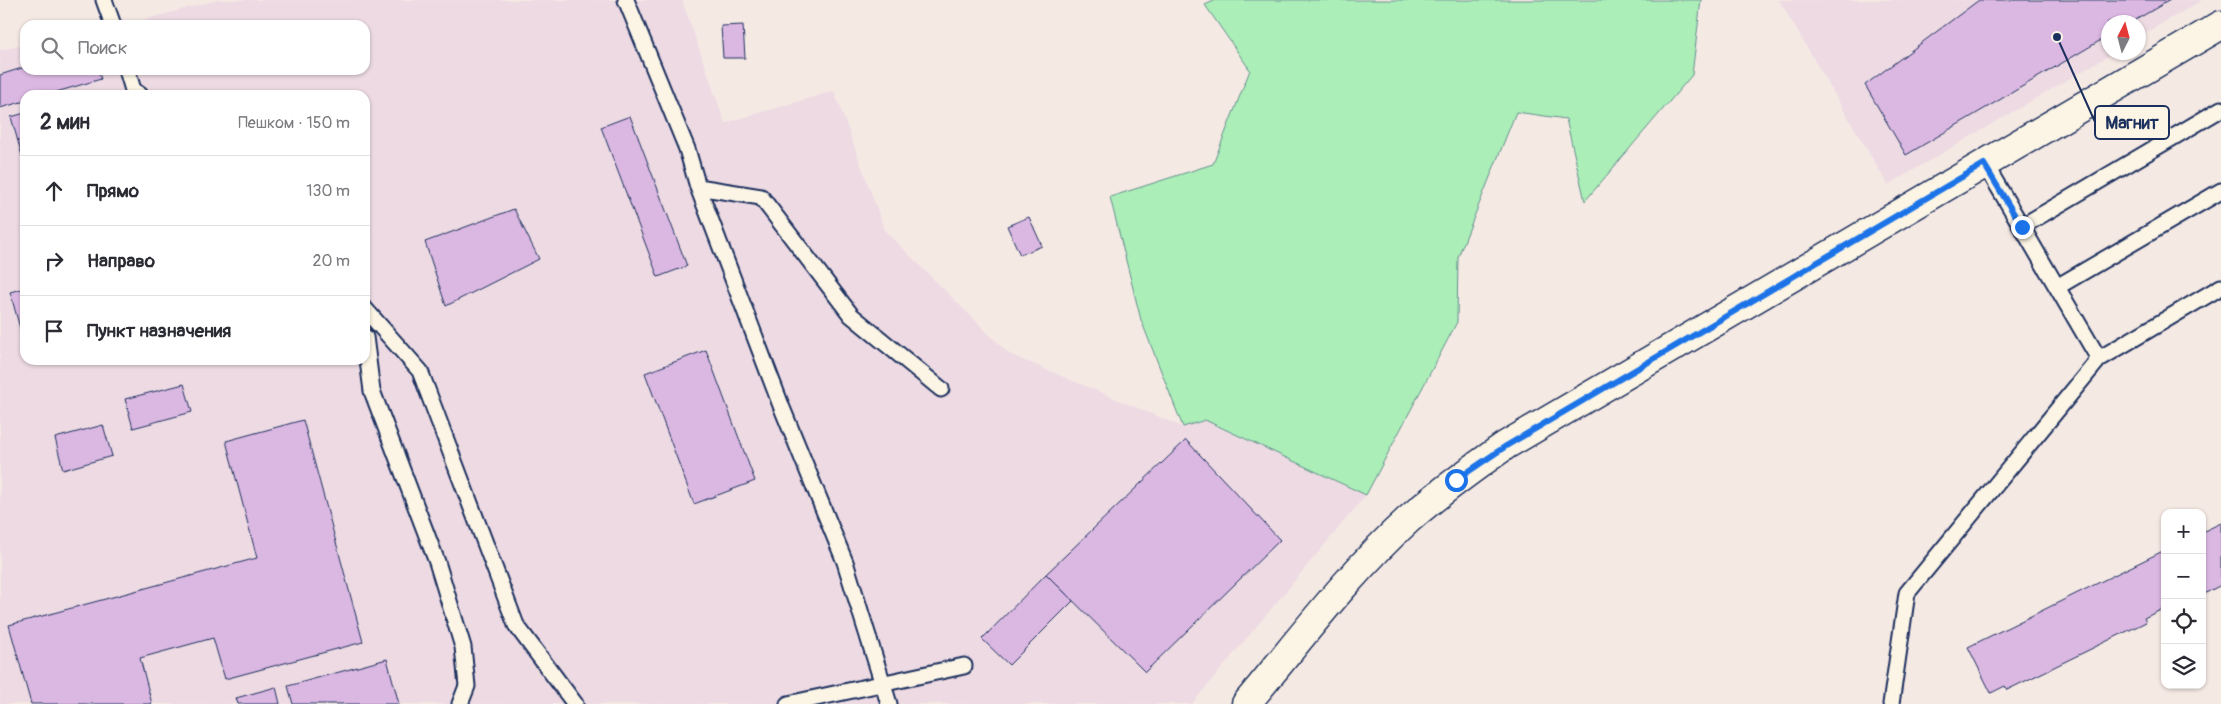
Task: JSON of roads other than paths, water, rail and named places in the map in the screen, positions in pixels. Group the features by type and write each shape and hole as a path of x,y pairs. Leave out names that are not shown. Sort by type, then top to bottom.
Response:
{"street":[{"path":"1246,704 1366,562 1409,519 1456,480 1506,446 1984,164 2218,34"}],"lane":[{"path":"104,0 111,20"},
{"path":"626,0 687,150 698,187 782,408 845,562 889,704"},
{"path":"128,75 133,90"},
{"path":"2022,227 2221,109"},
{"path":"1984,164 2099,359"},
{"path":"698,187 761,197 851,315 941,389"},
{"path":"2057,287 2221,191"},
{"path":"1891,704 1908,593 2099,359 2221,287"},
{"path":"370,315 420,371 516,625 575,704"},
{"path":"369,365 372,391 437,562 463,647 467,686 460,704"},
{"path":"788,704 964,666"}],"place":[{"name":"Магнит","path":"2057,37"}]}
